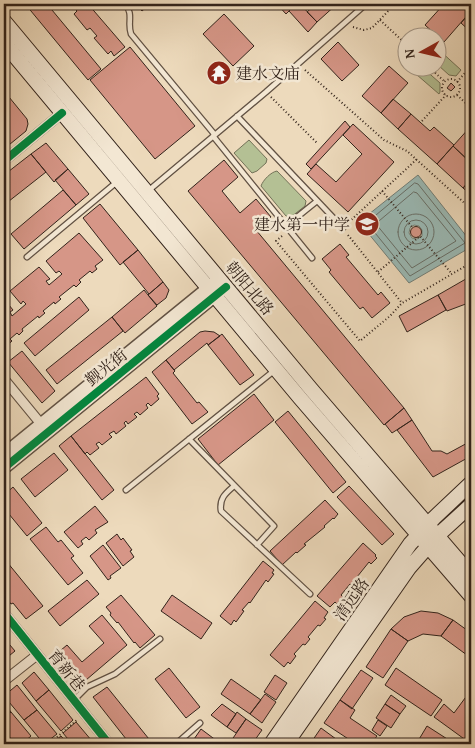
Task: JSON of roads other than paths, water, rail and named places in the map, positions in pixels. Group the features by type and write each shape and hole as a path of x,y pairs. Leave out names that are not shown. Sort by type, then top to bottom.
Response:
{"main road":[{"name":"朝阳北路","path":"4,21 147,192 276,369 471,596"},
{"name":"朝阳北路","path":"4,43 136,202 217,287 471,575"},
{"path":"117,178 126,168"},
{"path":"136,202 147,192"},
{"name":"清远路","path":"271,744 410,544 471,483"},
{"name":"清远路","path":"286,744 409,568 427,546 471,505"}],"street":[{"path":"4,161 62,113"},
{"name":"觐光街","path":"4,454 217,287"},
{"name":"觐光街","path":"4,468 217,287"},
{"path":"4,378 41,424"},
{"name":"育新巷","path":"4,613 109,744"},
{"path":"4,682 37,655"}],"lane":[{"path":"125,4 130,12 129,26 131,34 312,258"},
{"path":"147,192 266,92 366,4"},
{"path":"237,116 342,228"},
{"path":"27,257 117,178"},
{"path":"288,228 317,201"},
{"path":"126,490 276,369"},
{"path":"189,439 274,526 257,545"},
{"path":"234,486 223,496 220,505 221,511 310,594"},
{"path":"74,700 87,687 115,674 160,639"},
{"path":"176,744 200,723"}],"water":[{"path":"418,175 471,242 471,247 409,283 359,222","holes":["414,225 419,226 422,230 422,236 417,239 412,238 409,233 410,228"]}],"place":[{"name":"建水文庙","path":"219,73"},
{"name":"建水第一中学","path":"367,224"}]}
